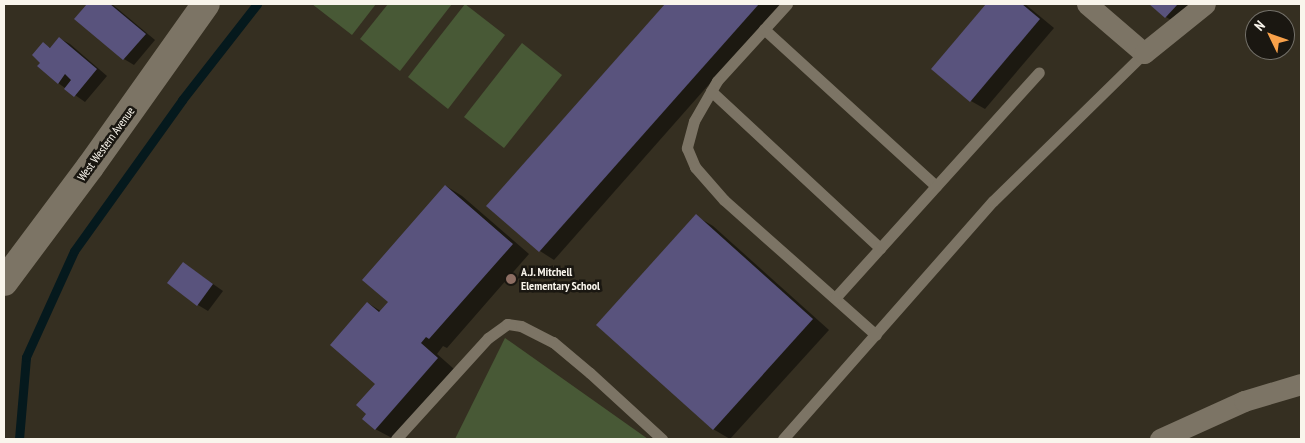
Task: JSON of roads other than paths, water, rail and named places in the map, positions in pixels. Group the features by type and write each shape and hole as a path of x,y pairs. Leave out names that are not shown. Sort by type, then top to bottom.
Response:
{"street":[{"name":"West Western Avenue","path":"4,282 90,167 206,4"},
{"path":"1086,4 1144,53 1205,4"},
{"path":"1160,439 1244,401 1301,384"}],"lane":[{"path":"787,4 716,81 694,121 687,148 695,167 724,200 876,334"},
{"path":"764,29 936,186"},
{"path":"783,439 993,200 1144,53"},
{"path":"835,298 1039,72"},
{"path":"711,91 880,248"},
{"path":"396,439 488,338 507,324 521,326 554,342 662,439"}],"waterway":[{"path":"19,439 26,357 74,251 182,100 257,4"}],"place":[{"name":"A.J. Mitchell Elementary School","path":"511,279"}]}
